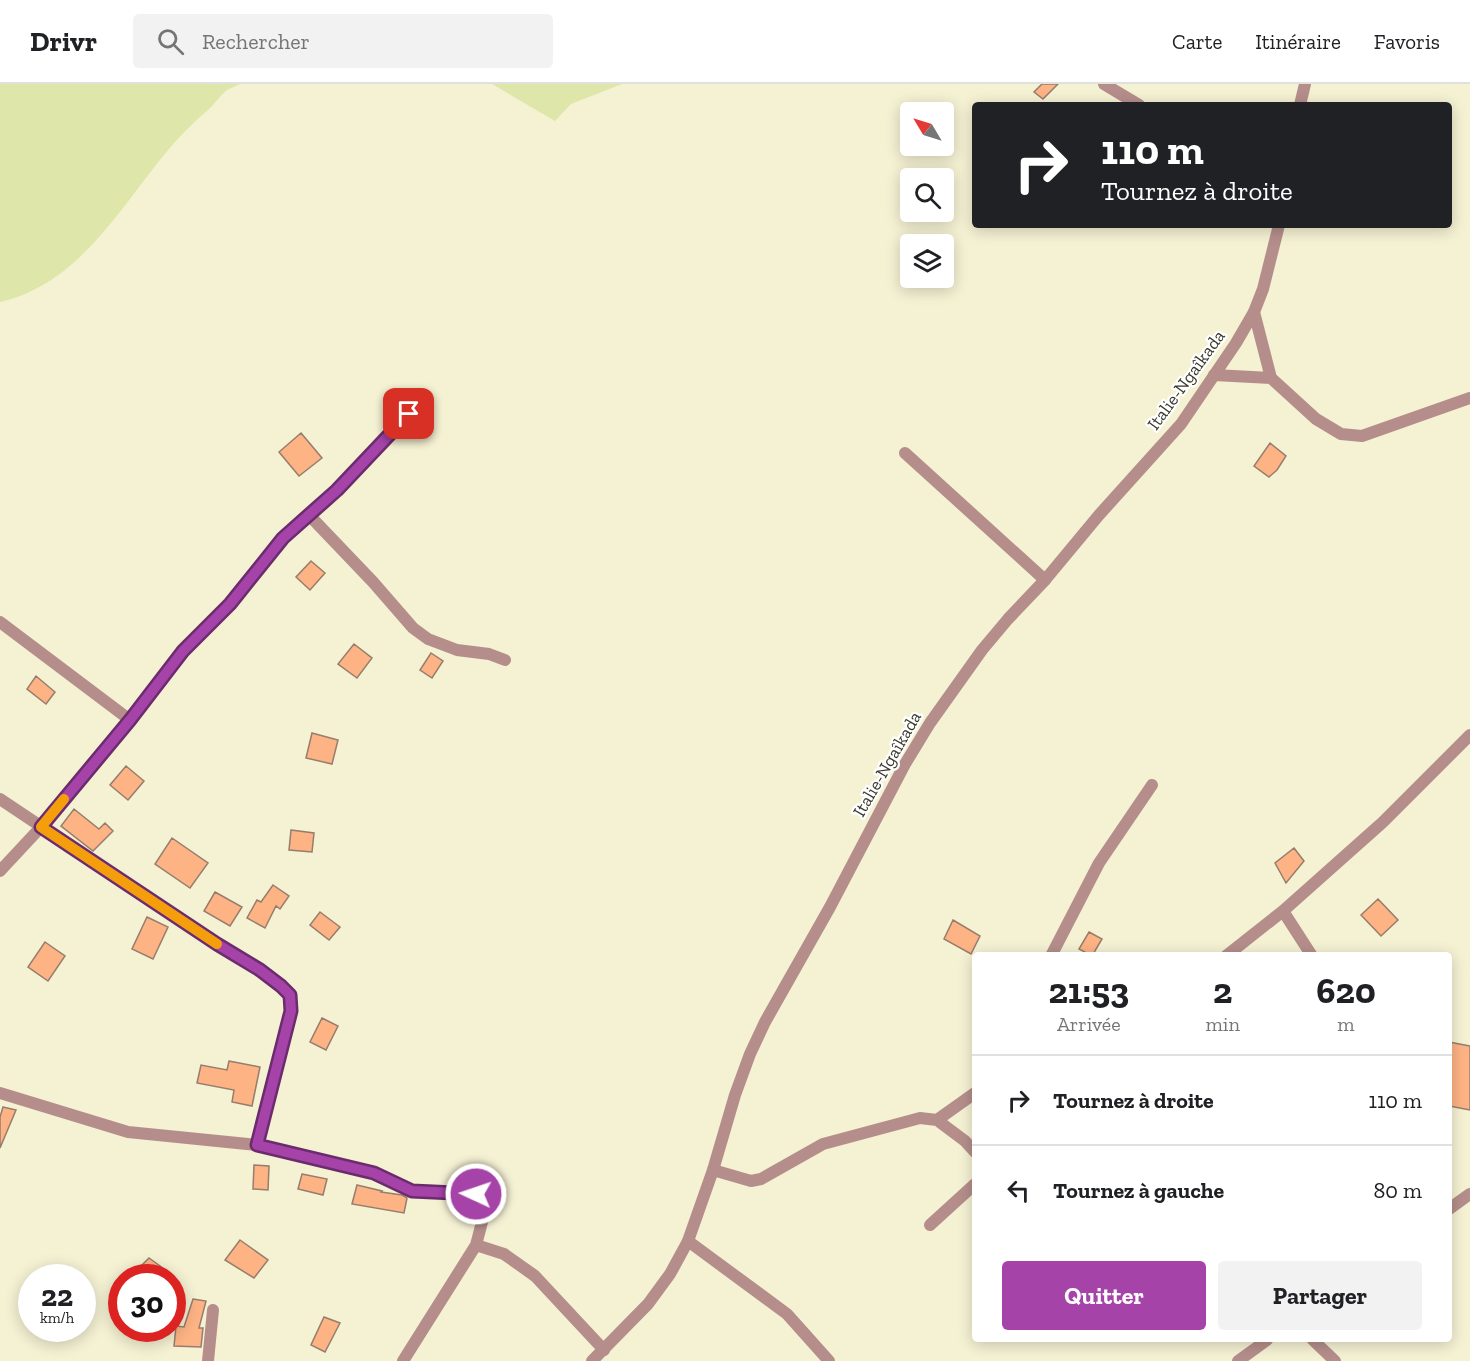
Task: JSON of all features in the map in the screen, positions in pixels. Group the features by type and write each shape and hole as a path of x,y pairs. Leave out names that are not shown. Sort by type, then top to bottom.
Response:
{"street":[{"path":"1104,84 1134,102"},
{"path":"1301,102 1305,84"},
{"name":"Italie-Ngaîkada","path":"592,1361 648,1304 670,1274 688,1241 750,1054 765,1022 830,907 905,764 930,723 982,651 1181,424 1236,343 1254,312 1263,289 1278,228"},
{"path":"1254,312 1270,378 1316,419 1341,434 1362,436 1470,398"},
{"path":"1214,375 1270,378"},
{"path":"0,871 41,827 130,720 183,651 230,604 283,538 337,490 424,399"},
{"path":"905,453 1045,580"},
{"path":"309,515 413,628 428,639 457,650 489,654 505,660"},
{"path":"0,622 130,720"},
{"path":"1231,952 1283,911 1383,822 1470,735"},
{"path":"1053,952 1099,863 1152,785"},
{"path":"0,799 217,944 260,970 290,995 291,1011 257,1145"},
{"path":"1283,911 1309,952"},
{"path":"0,1093 128,1132 257,1145 374,1173 412,1191 476,1194 483,1197 487,1203 476,1245 403,1361"},
{"path":"937,1120 972,1095"},
{"path":"713,1170 741,1180 761,1179 823,1144 920,1118 937,1120 972,1149"},
{"path":"930,1225 972,1187"},
{"path":"1452,1207 1470,1194"},
{"path":"688,1241 787,1314 829,1361"},
{"path":"476,1245 504,1254 535,1276 604,1350"},
{"path":"207,1361 213,1310"},
{"path":"1238,1361 1264,1342"},
{"path":"1315,1342 1335,1361"}],"green space":[{"path":"0,84 240,84 224,92 211,108 179,138 119,214 78,259 55,277 29,292 0,302"},
{"path":"492,84 622,84 571,104 555,121"}],"building":[{"path":"1042,84 1058,84 1043,99 1034,92"},
{"path":"301,433 322,458 299,476 279,452"},
{"path":"1270,443 1286,456 1277,470 1269,477 1254,466"},
{"path":"311,561 325,573 310,590 296,577"},
{"path":"354,644 372,658 357,678 338,664"},
{"path":"431,653 443,661 432,678 420,670"},
{"path":"36,676 55,692 46,704 27,689"},
{"path":"312,733 338,740 332,764 306,758"},
{"path":"126,766 144,781 128,800 110,785"},
{"path":"74,809 99,829 105,823 113,831 93,851 61,826"},
{"path":"291,830 314,833 312,852 289,850"},
{"path":"172,838 208,863 190,888 155,864"},
{"path":"1294,848 1304,861 1286,883 1275,863"},
{"path":"273,885 289,896 280,909 276,906 265,928 247,918 257,900 261,902"},
{"path":"215,892 242,907 230,926 204,911"},
{"path":"1378,899 1398,920 1381,936 1361,915"},
{"path":"320,912 340,927 329,940 310,925"},
{"path":"147,917 168,927 153,959 132,949"},
{"path":"953,920 980,936 971,954 944,939"},
{"path":"1089,932 1102,939 1094,952 1085,952 1079,949"},
{"path":"45,942 65,956 48,981 28,967"},
{"path":"322,1018 338,1026 326,1050 310,1042"},
{"path":"1452,1043 1470,1046 1470,1110 1452,1107"},
{"path":"229,1061 260,1067 252,1106 232,1102 234,1090 197,1083 201,1065 227,1070"},
{"path":"3,1107 16,1110 0,1148 0,1117"},
{"path":"254,1165 269,1166 268,1190 253,1189"},
{"path":"302,1174 327,1179 323,1195 298,1189"},
{"path":"357,1185 402,1195 407,1198 404,1213 352,1204"},
{"path":"240,1240 268,1260 254,1278 225,1260"},
{"path":"149,1258 157,1264 143,1264"},
{"path":"193,1299 206,1301 199,1328 203,1328 201,1347 174,1346 174,1342 186,1342 186,1321"},
{"path":"324,1317 340,1323 325,1352 311,1345"}],"slow traffic":[{"path":"64,799 41,827 217,944"}],"route":[{"path":"409,414 337,490 283,538 230,604 183,651 130,720 41,827 260,970 290,995 291,1011 257,1145 374,1173 412,1191 476,1194"}]}
